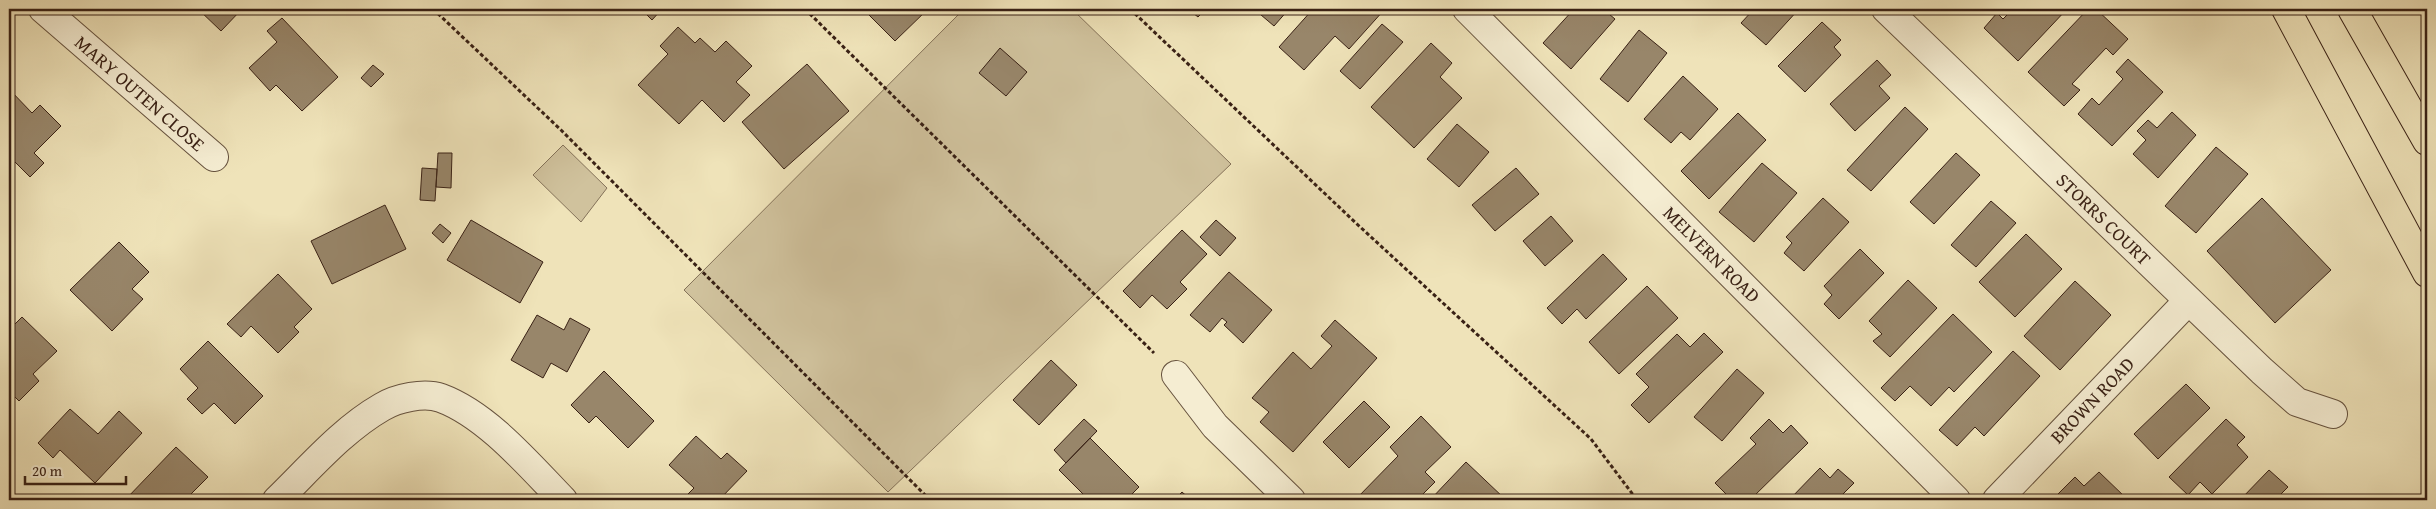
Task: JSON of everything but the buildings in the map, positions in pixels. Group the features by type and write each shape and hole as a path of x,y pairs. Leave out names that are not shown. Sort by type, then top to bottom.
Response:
{"highway":[{"path":"2286,9 2427,273"},
{"path":"2352,9 2427,141"}],"street":[{"name":"MARY OUTEN CLOSE","path":"43,9 214,157"},
{"name":"MELVERN ROAD","path":"1467,9 1956,500"},
{"name":"STORRS COURT","path":"1886,9 2262,371 2297,402 2333,414"},
{"name":"BROWN ROAD","path":"1997,500 2188,300"},
{"path":"1176,375 1215,426 1291,500"},
{"path":"277,500 354,427 380,408 408,397 439,398 473,415 509,446 563,500"}],"path":[{"path":"434,9 562,130 930,500"},
{"path":"805,9 1176,375"},
{"path":"1130,9 1358,225 1591,439 1637,500"}],"shaded area":[{"path":"964,9 1072,9 1231,164 888,492 684,290"},
{"path":"563,145 607,188 581,222 533,175"}]}
